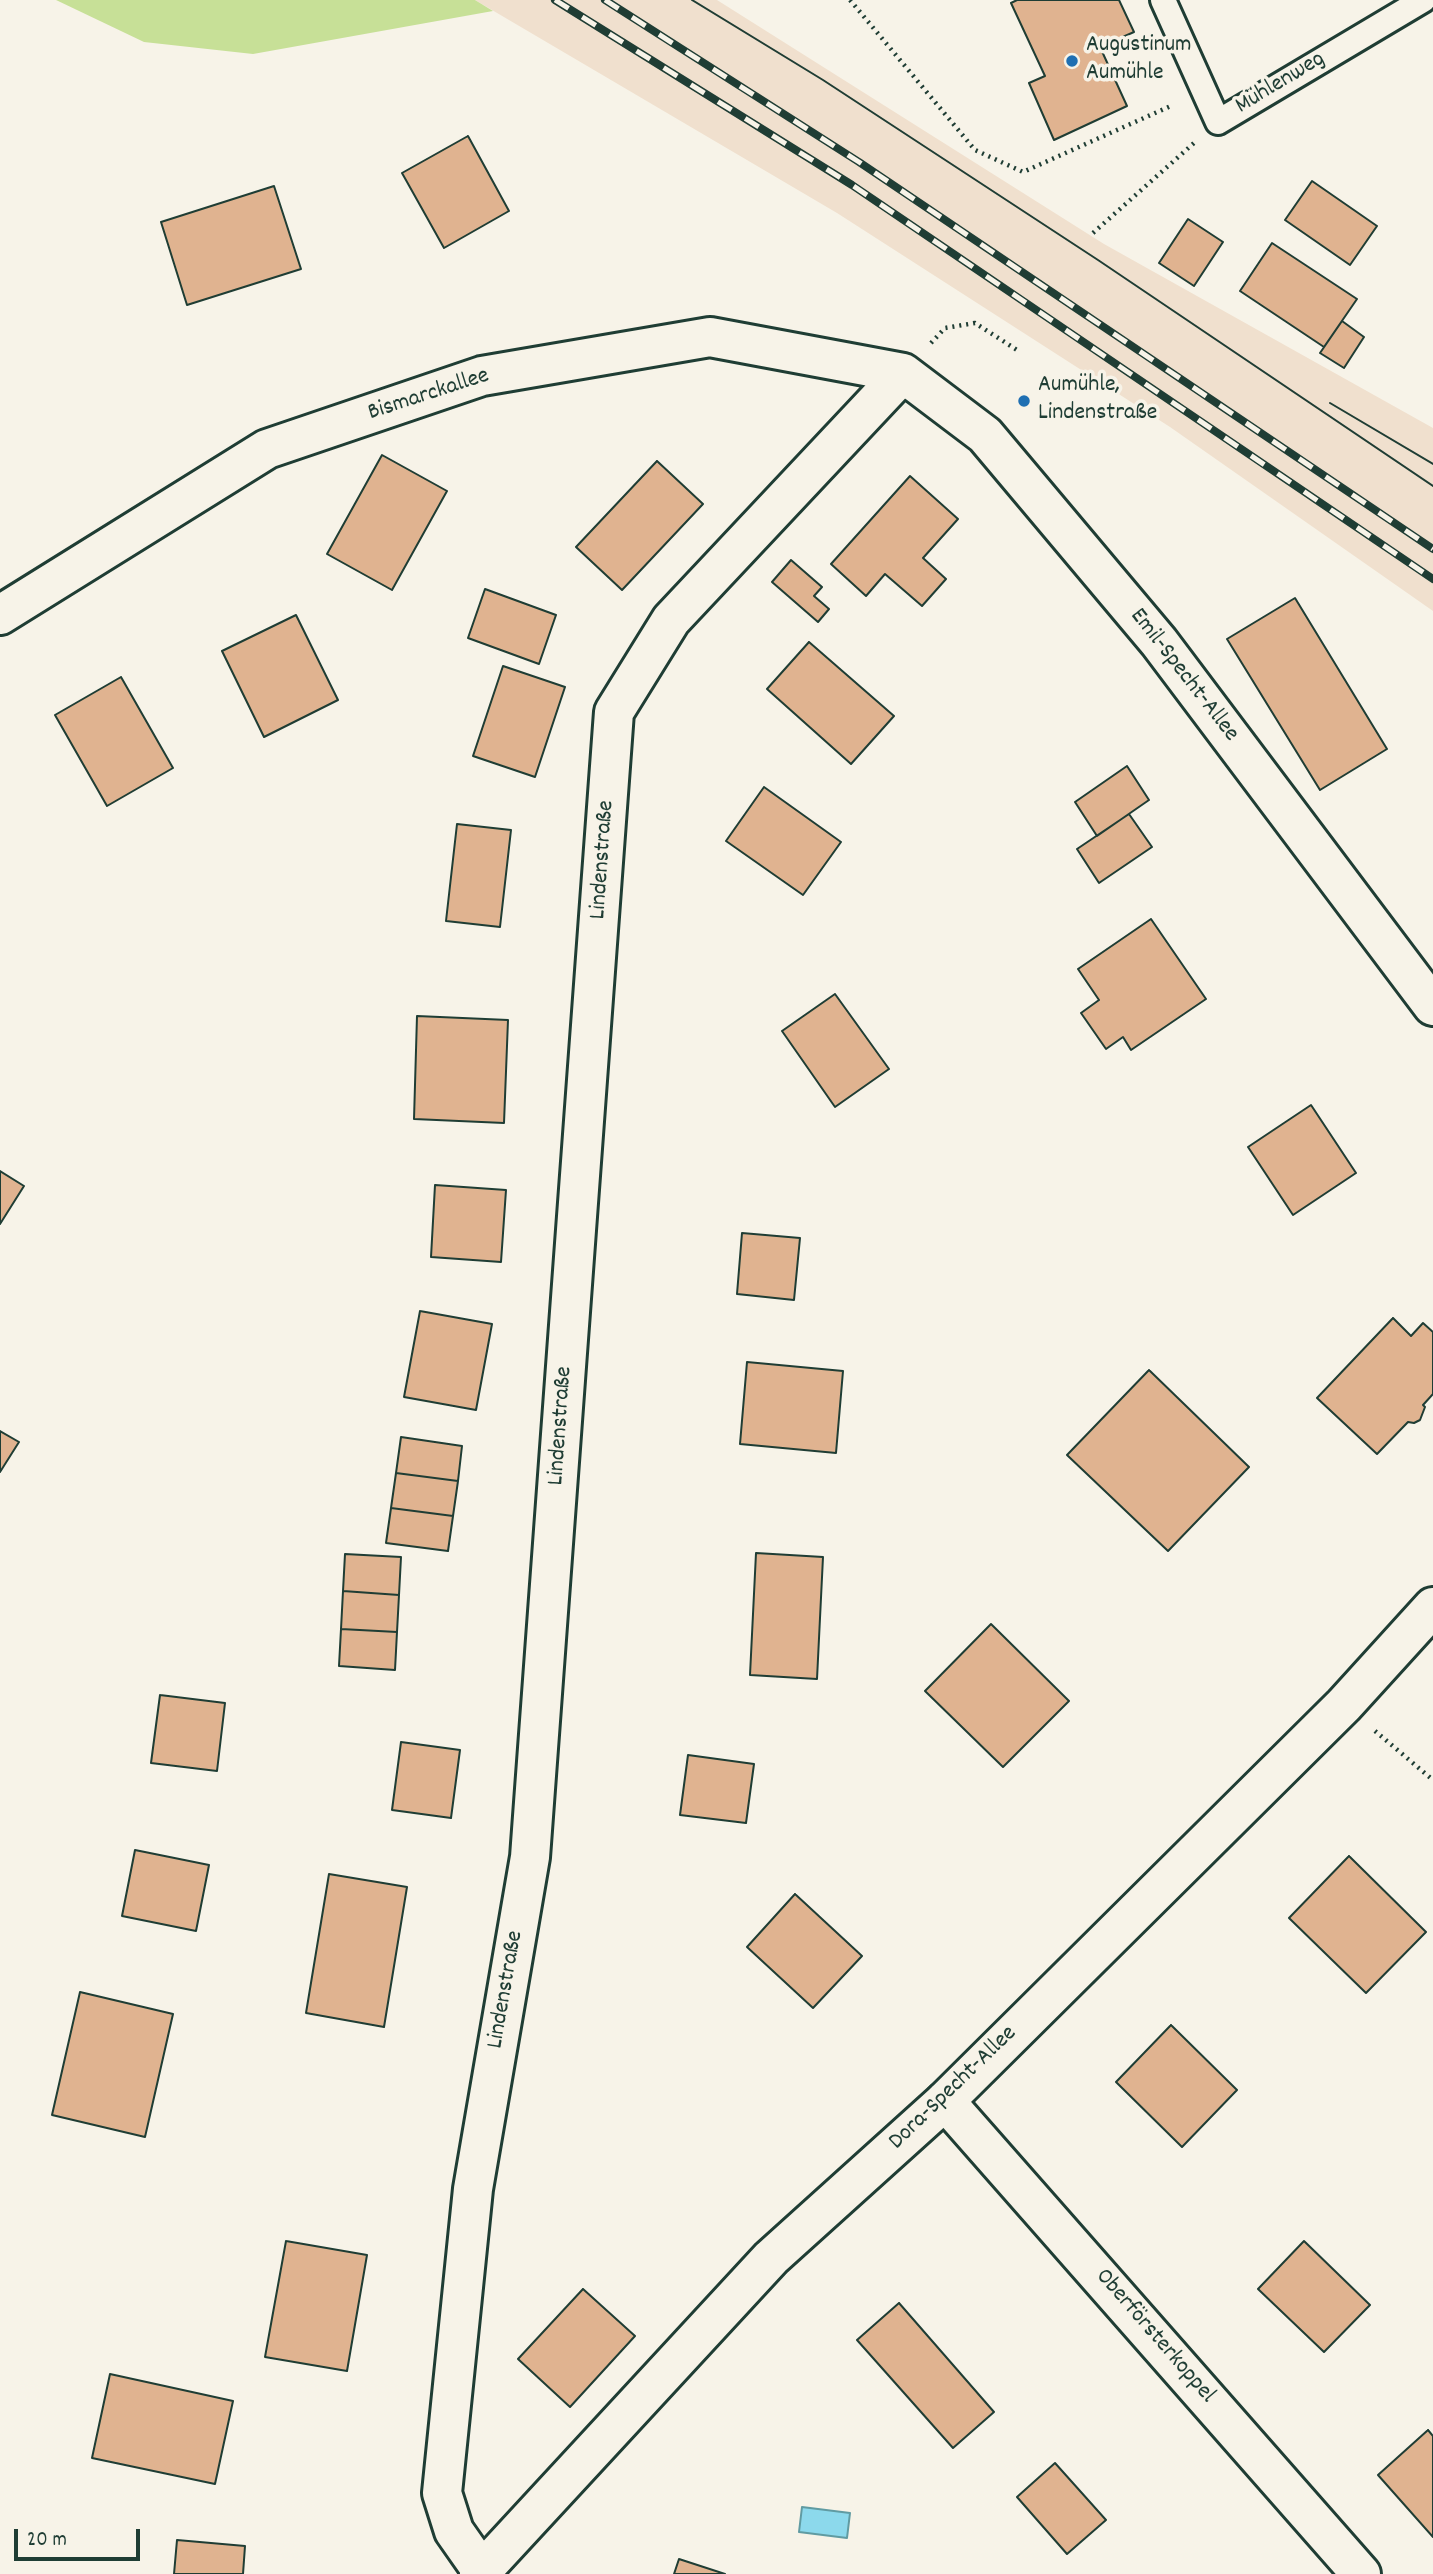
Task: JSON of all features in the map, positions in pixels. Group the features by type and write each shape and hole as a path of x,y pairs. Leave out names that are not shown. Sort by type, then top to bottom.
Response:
{"street":[{"name":"Bismarckallee","path":"0,615 267,449 482,376 710,337 903,373"},
{"name":"Emil-Specht-Allee","path":"903,373 985,435 1159,642 1433,1006"},
{"name":"Lindenstraße","path":"480,2572 454,2531 442,2493 472,2189 530,1857 614,712 671,620 903,373"},
{"name":"Dora-Specht-Allee","path":"480,2572 771,2258 946,2101 1344,1704 1433,1607"},
{"name":"Oberförsterkoppel","path":"946,2101 1361,2574"}],"lane":[{"name":"Mühlenweg","path":"1163,0 1218,122 1423,0"}],"path":[{"path":"850,0 975,150 1023,172 1203,92"},
{"path":"1093,233 1218,122"},
{"path":"903,373 945,328 975,323 1017,351"},
{"path":"1344,1704 1433,1780"}],"shaded area":[{"path":"475,0 717,0 1104,244 1433,428 1433,611 1170,427 837,213"}],"green space":[{"path":"56,0 475,0 493,11 253,54 144,42"}],"water":[{"path":"802,2507 850,2513 847,2538 799,2532"}],"building":[{"name":"Augustinum Aumühle","path":"1017,0 1119,0 1134,32 1100,47 1127,106 1054,140 1029,83 1045,76 1011,3"},
{"path":"468,136 509,211 444,248 402,173"},
{"path":"1312,181 1377,226 1350,265 1285,220"},
{"path":"274,186 301,269 187,305 161,222"},
{"path":"1188,219 1223,242 1194,286 1159,263"},
{"path":"1272,243 1357,299 1324,347 1240,291"},
{"path":"1342,321 1364,337 1344,368 1320,353"},
{"path":"382,455 447,491 392,590 327,554"},
{"path":"657,461 703,504 622,590 576,547"},
{"path":"910,476 958,519 923,558 946,579 922,606 885,574 866,596 831,564"},
{"path":"791,560 822,587 814,596 829,609 818,622 772,582"},
{"path":"485,589 556,615 539,664 468,638"},
{"path":"1295,598 1387,749 1320,790 1227,639"},
{"path":"296,615 338,700 264,737 222,651"},
{"path":"809,642 894,716 851,764 767,689"},
{"path":"503,666 565,687 535,777 473,756"},
{"path":"121,677 173,768 107,806 55,715"},
{"path":"1127,766 1149,800 1097,836 1075,802"},
{"path":"764,787 841,842 803,895 726,841"},
{"path":"1129,814 1152,847 1099,883 1077,849"},
{"path":"457,824 511,830 500,927 446,921"},
{"path":"1151,919 1206,999 1131,1050 1123,1037 1106,1049 1081,1013 1099,1000 1078,969"},
{"path":"835,994 889,1069 835,1107 782,1031"},
{"path":"417,1016 508,1020 504,1123 414,1119"},
{"path":"1311,1105 1356,1173 1293,1215 1248,1147"},
{"path":"0,1171 24,1186 0,1224"},
{"path":"435,1185 506,1190 501,1262 431,1257"},
{"path":"742,1233 800,1238 794,1300 737,1294"},
{"path":"420,1311 492,1324 476,1410 404,1397"},
{"path":"1393,1318 1411,1336 1423,1323 1433,1332 1433,1394 1423,1405 1425,1407 1420,1420 1408,1422 1377,1454 1317,1398"},
{"path":"747,1362 843,1371 836,1453 740,1444"},
{"path":"1149,1370 1249,1467 1168,1551 1067,1455"},
{"path":"0,1431 19,1442 0,1472"},
{"path":"401,1437 462,1446 458,1481 396,1473"},
{"path":"396,1473 458,1481 453,1516 391,1508"},
{"path":"391,1508 453,1516 448,1551 386,1543"},
{"path":"756,1553 823,1557 817,1679 750,1675"},
{"path":"345,1554 401,1557 399,1595 343,1591"},
{"path":"343,1591 399,1595 397,1632 341,1629"},
{"path":"991,1624 1069,1701 1003,1767 925,1691"},
{"path":"341,1629 397,1632 395,1670 339,1666"},
{"path":"160,1695 225,1703 217,1771 151,1763"},
{"path":"401,1742 460,1750 451,1818 392,1810"},
{"path":"688,1755 754,1764 746,1823 680,1815"},
{"path":"135,1850 209,1865 196,1931 122,1916"},
{"path":"1349,1856 1426,1932 1366,1993 1289,1918"},
{"path":"329,1874 407,1887 384,2027 306,2013"},
{"path":"795,1894 862,1956 813,2008 747,1947"},
{"path":"80,1992 173,2014 145,2137 52,2115"},
{"path":"1171,2025 1237,2090 1182,2147 1116,2082"},
{"path":"286,2241 367,2255 347,2371 265,2357"},
{"path":"1304,2241 1370,2305 1324,2352 1258,2289"},
{"path":"583,2289 635,2336 570,2407 518,2359"},
{"path":"899,2303 994,2412 953,2448 857,2340"},
{"path":"110,2374 233,2401 215,2484 92,2458"},
{"path":"1428,2430 1433,2436 1433,2537 1378,2475"},
{"path":"1055,2463 1106,2520 1067,2554 1017,2497"},
{"path":"177,2540 245,2546 243,2574 174,2574"},
{"path":"679,2559 725,2574 674,2574"}],"tram line":[{"path":"692,0 823,80 1098,260 1433,486"},
{"path":"1330,403 1433,464"}],"railway":[{"path":"555,0 852,185 1433,579"},
{"path":"605,0 859,162 1433,549"}],"place":[{"name":"Augustinum Aumühle","path":"1072,61"},
{"name":"Aumühle, Lindenstraße","path":"1024,401"}]}
